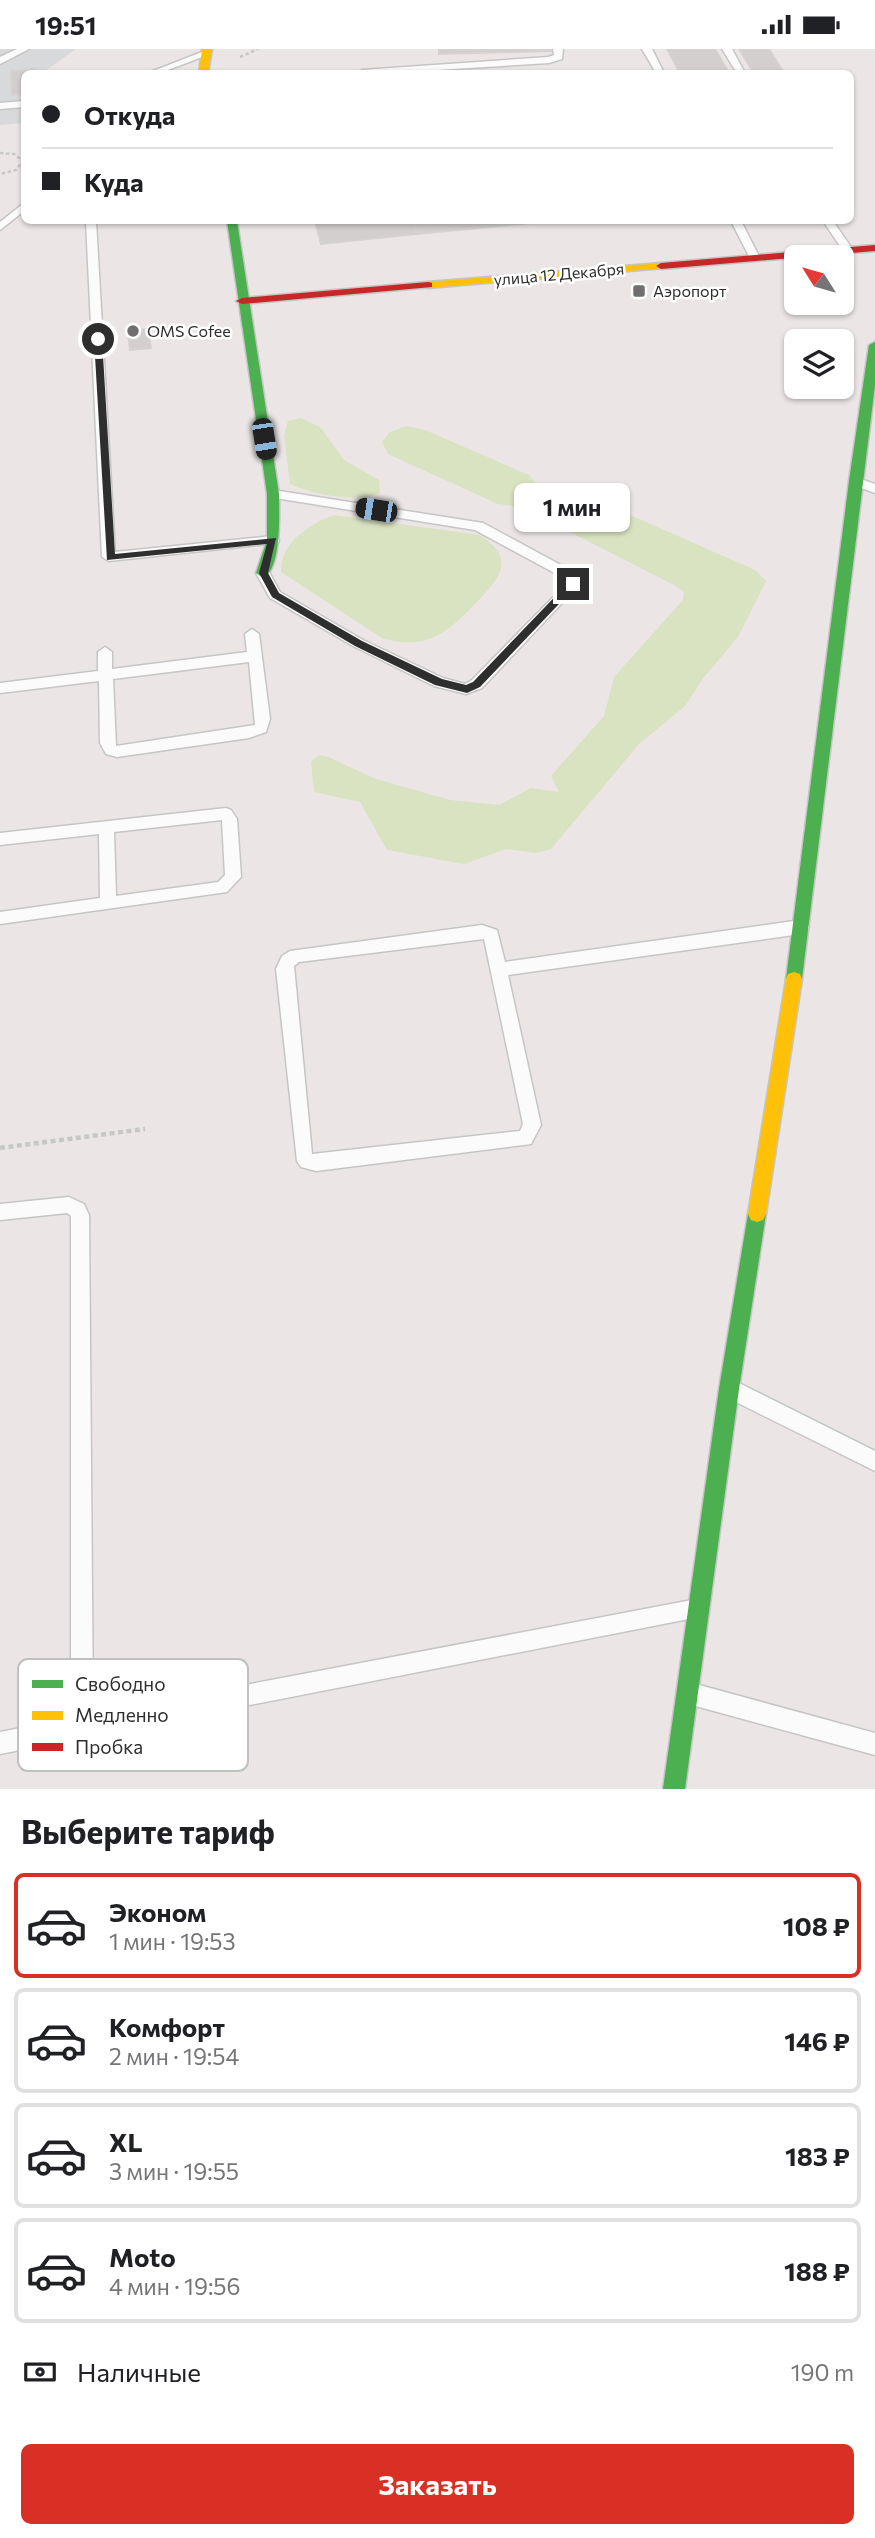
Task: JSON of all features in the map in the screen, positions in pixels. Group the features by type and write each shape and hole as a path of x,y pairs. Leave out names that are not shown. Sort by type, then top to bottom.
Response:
{"street":[{"path":"204,70 206,52"},
{"path":"232,224 273,494 273,540 263,573"},
{"name":"улица 12 Декабря","path":"854,250 875,248"},
{"name":"улица 12 Декабря","path":"242,301 784,256"},
{"path":"674,1789 729,1389 802,927 855,481 875,345"}],"lane":[{"path":"0,61 24,49"},
{"path":"438,70 492,62 554,60 559,57 558,49"},
{"path":"647,49 658,70"},
{"path":"727,49 739,70"},
{"path":"161,70 206,52"},
{"path":"492,62 496,70"},
{"path":"0,106 21,104"},
{"path":"0,227 21,210"},
{"path":"92,224 110,558 273,540"},
{"path":"738,224 755,258"},
{"path":"830,224 845,245"},
{"path":"855,481 875,489"},
{"path":"263,573 275,595 358,643 439,682 467,689 477,684 573,584 565,573 478,526 273,494"},
{"path":"105,652 107,743 111,750 117,752 249,733 261,728 264,719 252,634"},
{"path":"0,688 255,656"},
{"path":"0,839 226,814 229,819 233,877 222,888 0,918"},
{"path":"106,827 108,902"},
{"path":"498,970 802,927"},
{"path":"487,932 491,935 498,970 533,1125 525,1138 316,1163 307,1161 303,1155 284,969 288,961 296,956 487,932"},
{"path":"0,1212 69,1205 78,1210 80,1215 82,1659"},
{"path":"729,1389 875,1461"},
{"path":"248,1696 699,1608"},
{"path":"687,1692 875,1744"},
{"path":"0,1743 18,1740"}],"path":[{"path":"246,54 250,49"},
{"path":"0,153 14,153 21,159"},
{"path":"0,174 16,170 21,164"},
{"path":"0,1148 145,1129"}],"shaded area":[{"path":"0,49 76,49 46,70 21,70 21,123 0,125"}],"green space":[{"path":"301,418 320,427 344,460 379,480 380,493 348,498 310,491 290,484 284,436 288,421"},
{"path":"406,426 425,430 529,475 544,492 529,508 498,504 388,454 382,442 390,432"},
{"path":"612,507 755,570 766,581 738,637 704,677 685,706 639,744 551,849 536,853 506,849 464,864 387,850 360,802 314,792 311,762 319,755 376,779 450,800 499,805 531,788 559,792 551,776 604,716 614,677 683,600 684,592 674,585 564,529 562,521 575,508"},
{"path":"334,515 480,535 498,552 501,569 485,594 456,623 435,637 411,643 382,638 281,572 285,552 298,536"}],"building":[{"path":"439,49 550,49 551,51 439,54"},
{"path":"667,49 715,49 727,70 678,70"},
{"path":"739,49 769,49 782,70 752,70"},
{"path":"21,70 21,94 12,95 11,71"},
{"path":"316,224 414,224 417,234 321,244"},
{"path":"414,224 520,224 417,234"},
{"path":"148,329 151,348 130,350 128,332"}],"traffic: fast":[{"path":"232,224 273,494 273,540 263,573"},
{"path":"794,979 855,481 875,345"},
{"path":"674,1789 729,1389 757,1214"}],"traffic: slow":[{"path":"204,70 207,49"},
{"path":"428,285 661,266"},
{"path":"757,1214 794,979"}],"traffic: jam":[{"path":"661,266 875,248"},
{"path":"242,301 428,285"}],"place":[{"name":"Аэропорт","path":"639,291"},
{"name":"OMS Cofee","path":"133,331"}],"route":[{"path":"98,339 110,558 273,540 263,573 275,595 358,643 439,682 467,689 477,684 573,584"}]}
